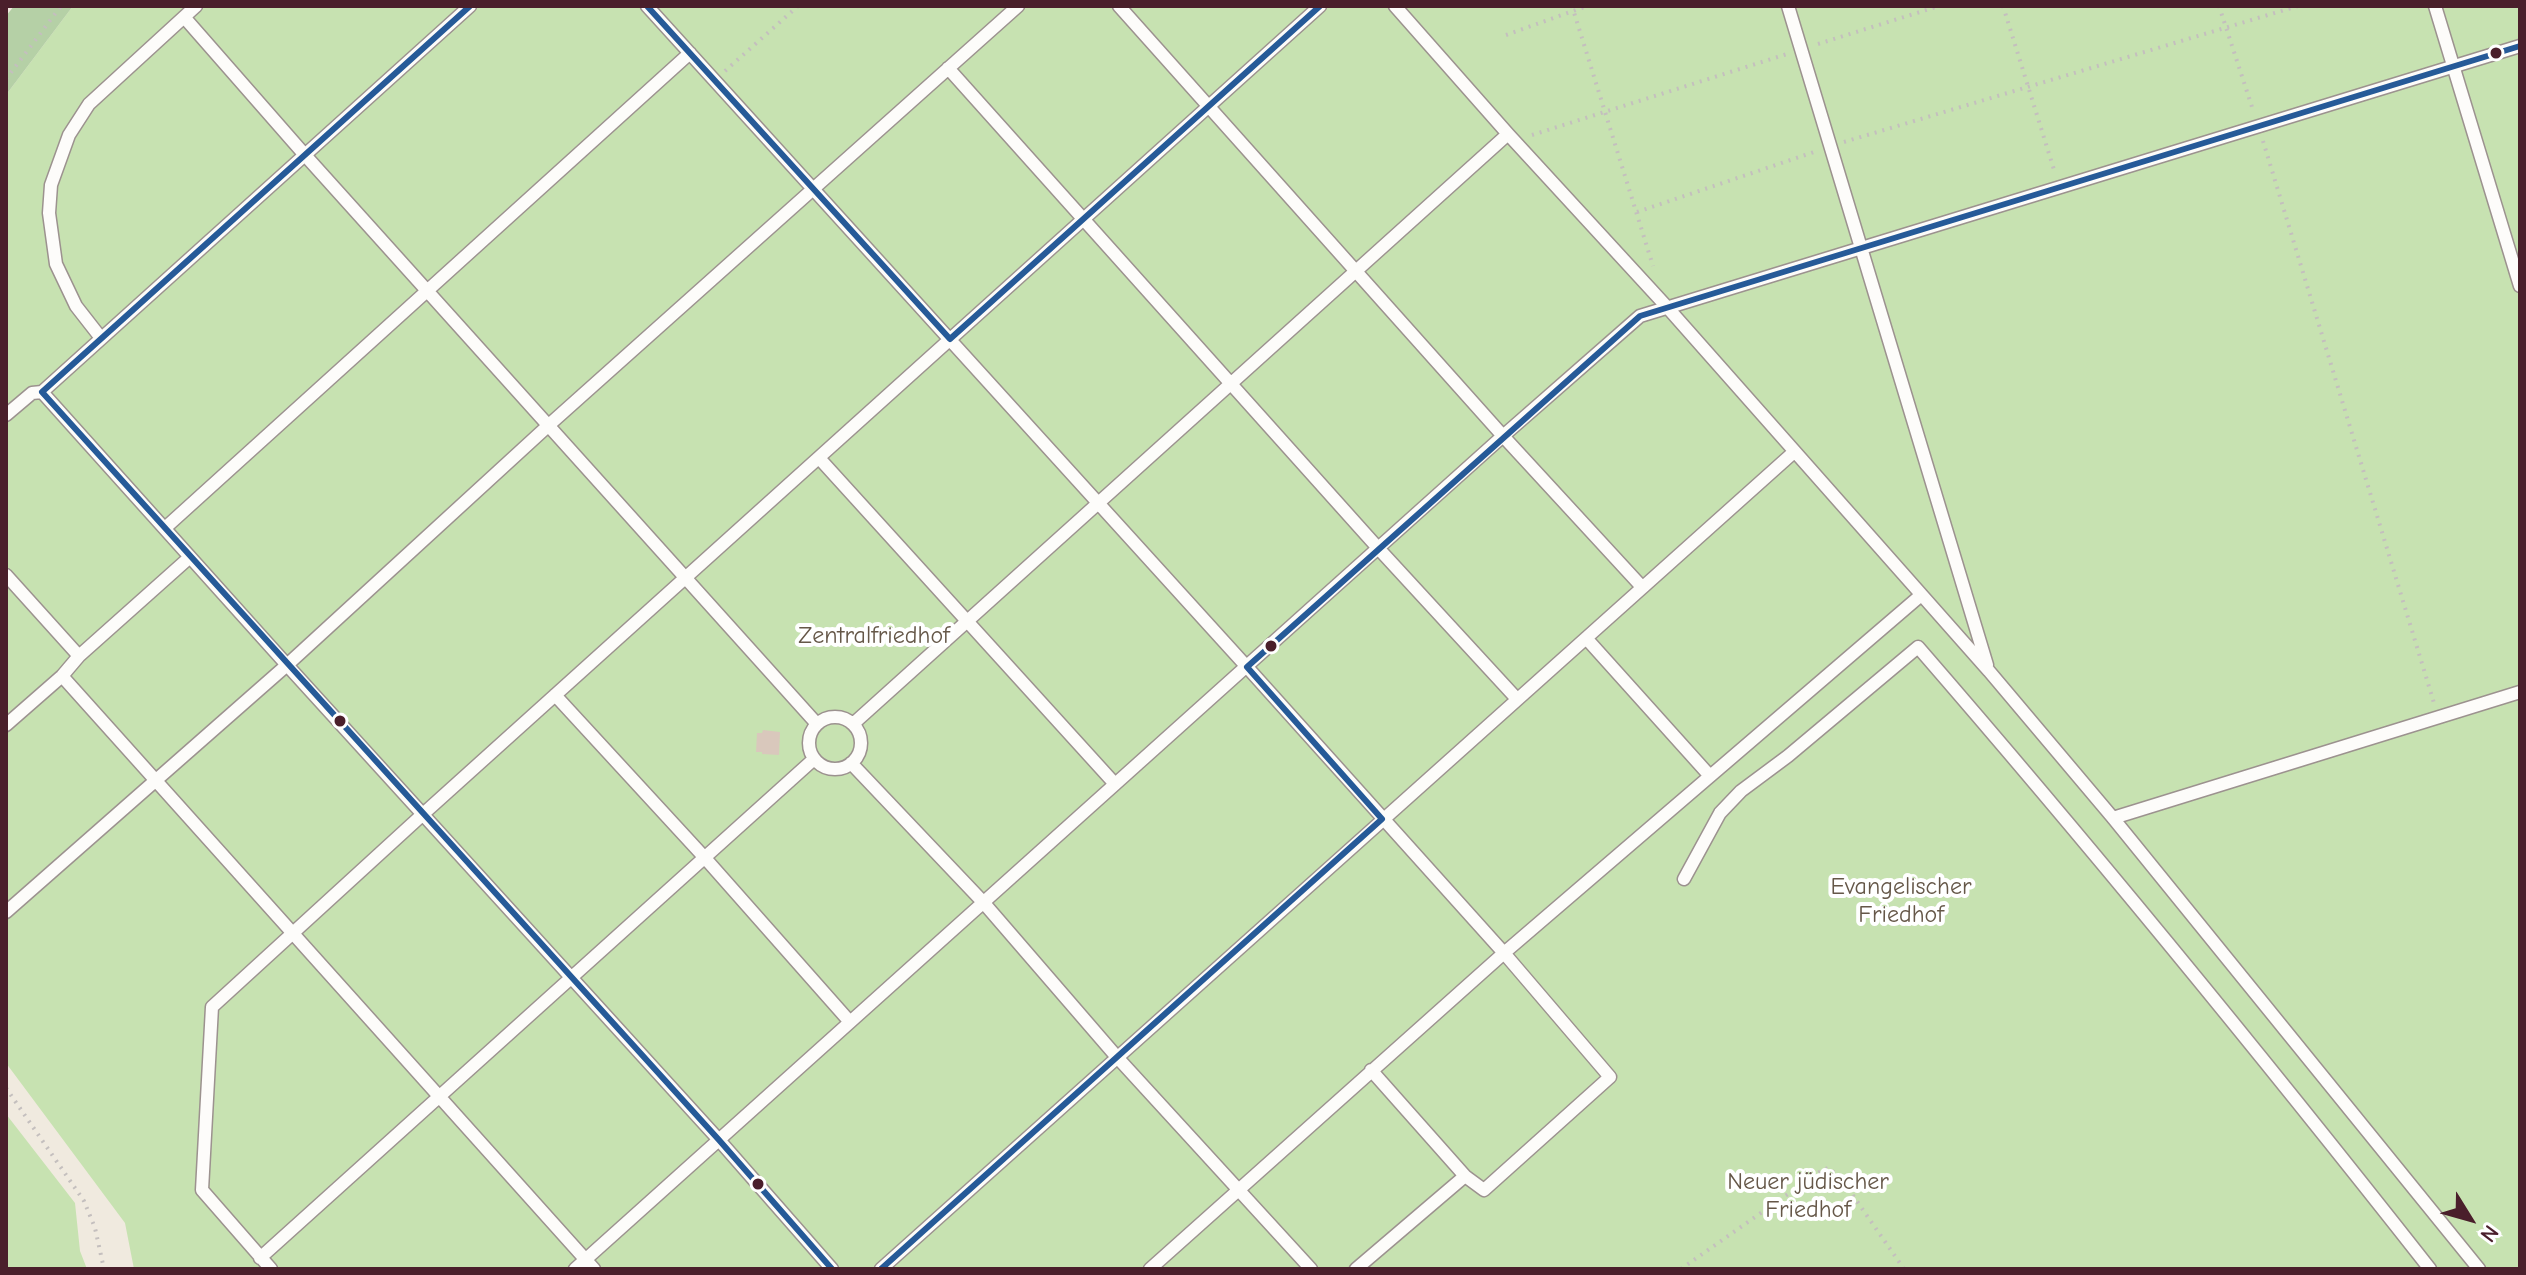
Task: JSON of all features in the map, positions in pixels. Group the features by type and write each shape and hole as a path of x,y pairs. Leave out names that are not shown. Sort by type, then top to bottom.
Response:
{"lane":[{"path":"101,338 76,306 56,264 49,213 51,185 69,135 89,104 196,6"},
{"path":"6,415 32,393 42,392 470,6"},
{"path":"647,6 1247,667 1504,953 1610,1077 1484,1190 1465,1176 1371,1070"},
{"path":"6,912 287,665 550,424 1018,6"},
{"path":"1119,6 1642,587"},
{"path":"271,1269 202,1190 212,1007 1320,6"},
{"path":"1395,6 1989,671 2113,818 2479,1269"},
{"path":"1788,6 1989,671"},
{"path":"2435,6 2520,286"},
{"path":"184,17 817,724"},
{"path":"575,1269 590,1264 719,1140 1640,316 2520,46"},
{"path":"165,528 690,53"},
{"path":"948,68 1517,699"},
{"path":"853,724 1356,271 1512,138"},
{"path":"42,392 832,1269"},
{"path":"881,1269 1794,452"},
{"path":"819,458 1115,784"},
{"path":"6,725 190,557"},
{"path":"6,575 79,656"},
{"path":"1150,1269 1504,953 1920,596"},
{"path":"1586,638 1710,776"},
{"path":"1684,879 1720,813 1741,791 1788,756 1918,647 2025,770 2273,1071 2430,1269"},
{"path":"62,676 590,1264"},
{"path":"2113,818 2520,692"},
{"path":"555,695 850,1022"},
{"path":"831,717 839,717 853,724 861,740 857,757 851,763 836,769 828,768 814,759 810,737 817,724 831,717"},
{"path":"260,1258 814,759"},
{"path":"851,763 983,902 1116,1056 1311,1269"},
{"path":"1356,1269 1465,1176"}],"path":[{"path":"6,79 61,6"},
{"path":"715,80 798,6"},
{"path":"1506,35 1573,8 1587,6"},
{"path":"1512,138 1939,6"},
{"path":"2003,6 2059,187"},
{"path":"2219,6 2259,127 2438,717"},
{"path":"1637,212 1830,146 2298,6"},
{"path":"1573,8 1655,273"},
{"path":"6,1088 84,1201 95,1228 104,1269"},
{"path":"1681,1269 1825,1168 1838,1174 1904,1269"}],"green space":[{"path":"14,6 73,6 6,95 6,16"},
{"name":"Zentralfriedhof","path":"73,6 2520,6 2520,1269 134,1269 125,1223 6,1063 6,95"},
{"path":"6,1114 75,1203 80,1251 87,1269 6,1269"}],"building":[{"path":"763,730 780,732 779,755 756,752 757,733"}],"transit line":[{"path":"470,6 42,392 832,1269"},
{"path":"647,6 950,339 1320,6"},
{"path":"881,1269 1382,819 1247,667 1640,316 2520,46"}],"park label":[{"name":"Evangelischer Friedhof","path":"1901,901"},
{"name":"Neuer jüdischer Friedhof","path":"1808,1196"}]}
